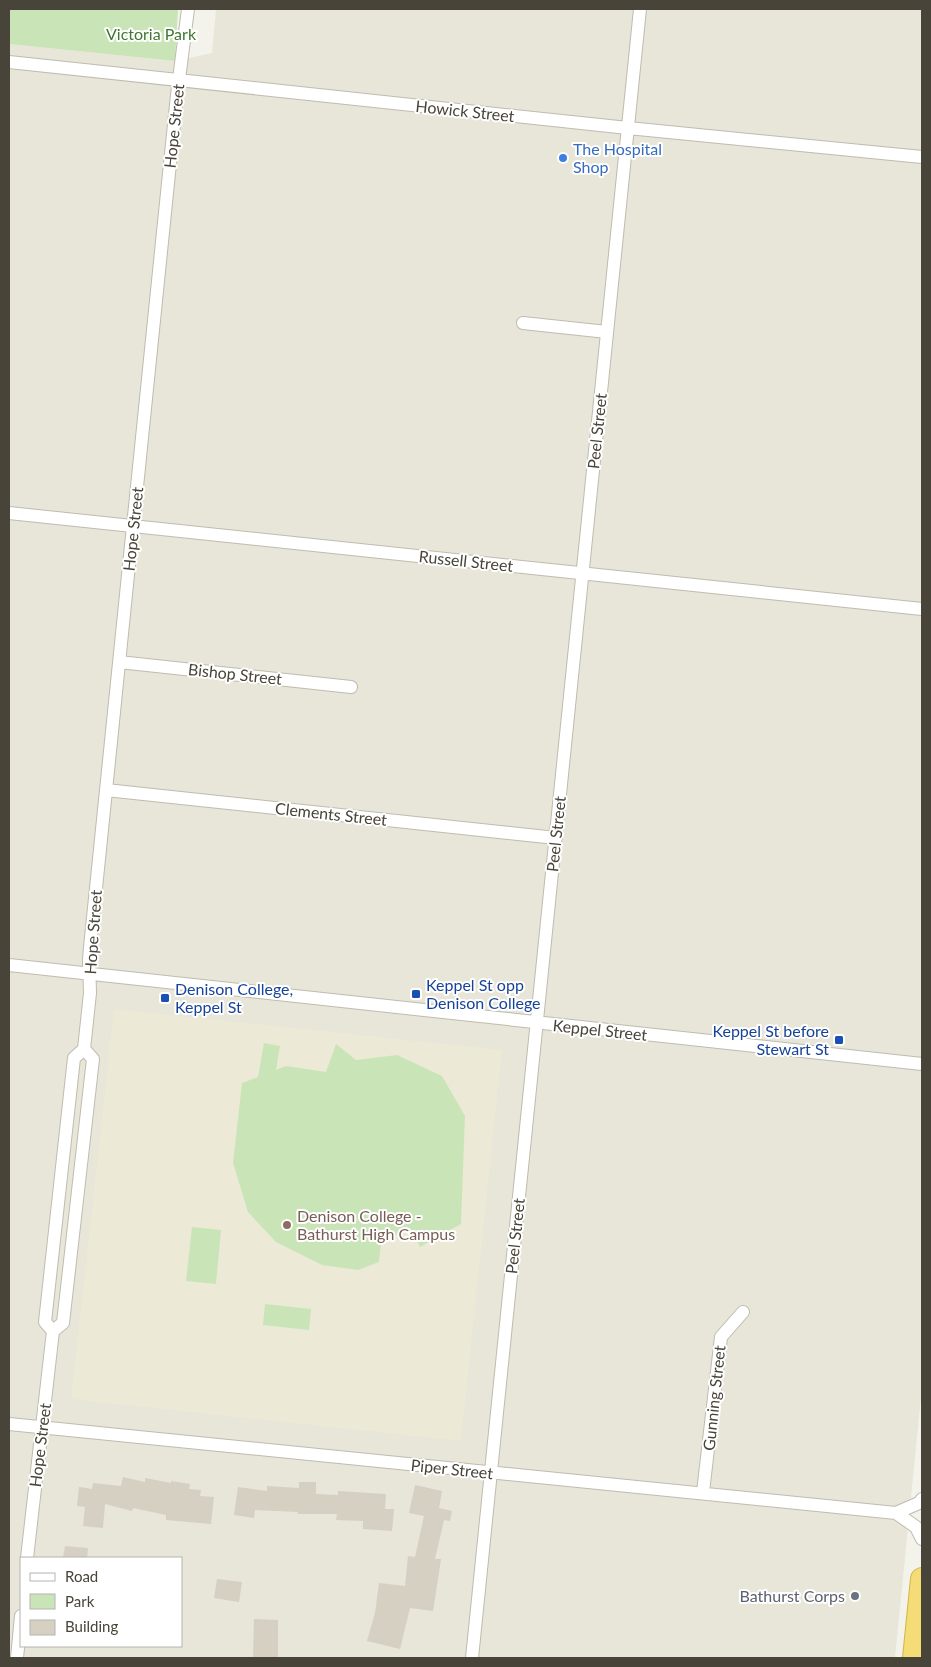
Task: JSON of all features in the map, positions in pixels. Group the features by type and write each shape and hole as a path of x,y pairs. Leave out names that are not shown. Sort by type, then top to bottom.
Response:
{"highway":[{"path":"914,1658 922,1579"}],"street":[{"name":"Hope Street","path":"53,1331 45,1322 74,1058 84,1049 90,993 88,960 179,79 188,9"},
{"name":"Peel Street","path":"472,1658 640,9"},
{"name":"Howick Street","path":"9,62 628,128 922,157"},
{"path":"523,323 607,332"},
{"name":"Russell Street","path":"9,513 922,610"},
{"name":"Bishop Street","path":"119,662 351,687"},
{"name":"Clements Street","path":"106,790 556,838"},
{"name":"Keppel Street","path":"9,965 922,1064"},
{"name":"Hope Street","path":"27,1557 53,1331 63,1322 74,1225 92,1059 84,1049"},
{"name":"Gunning Street","path":"703,1492 721,1337 743,1312"},
{"name":"Piper Street","path":"9,1424 896,1512 919,1503 922,1499"},
{"path":"896,1512 916,1527 922,1540"},
{"path":"17,1658 20,1626"}],"shaded area":[{"path":"216,9 922,9 922,1387 895,1658 9,1658 9,44 175,61 212,53"},
{"name":"Denison College - Bathurst High Campus","path":"114,1009 502,1050 461,1441 71,1399"}],"green space":[{"name":"Victoria Park","path":"9,9 178,9 175,61 9,44"},
{"path":"264,1043 280,1046 276,1070 286,1066 326,1072 336,1044 356,1060 397,1055 442,1076 465,1116 461,1224 420,1247 410,1228 381,1243 379,1262 358,1270 322,1265 276,1242 248,1212 233,1163 242,1083 258,1077"},
{"path":"192,1227 221,1230 216,1284 186,1281"},
{"path":"265,1304 311,1309 309,1330 263,1325"}],"building":[{"path":"123,1477 145,1482 145,1478 171,1483 171,1481 190,1484 189,1489 201,1490 200,1496 214,1497 211,1524 166,1520 166,1515 133,1508 132,1511 105,1504 103,1528 83,1526 85,1507 77,1506 79,1487 92,1489 93,1483 121,1486"},
{"path":"299,1482 316,1482 316,1494 338,1495 338,1491 386,1494 385,1509 394,1509 392,1531 363,1529 363,1521 336,1520 337,1514 298,1514 298,1512 255,1510 254,1518 234,1515 238,1487 267,1491 267,1486 299,1488"},
{"path":"415,1485 442,1491 439,1508 452,1511 450,1521 444,1520 435,1559 441,1559 433,1611 410,1608 400,1649 367,1641 375,1613 379,1583 405,1586 408,1556 415,1557 424,1516 409,1513"},
{"path":"65,1546 88,1548 87,1557 63,1557"},
{"path":"217,1579 242,1582 239,1602 214,1598"},
{"path":"254,1619 278,1620 278,1658 253,1658"}],"place":[{"name":"The Hospital Shop","path":"563,158"},
{"name":"Keppel St opp Denison College","path":"416,994"},
{"name":"Denison College, Keppel St","path":"165,998"},
{"name":"Keppel St before Stewart St","path":"839,1040"},
{"name":"Denison College - Bathurst High Campus","path":"287,1225"},
{"name":"Bathurst Corps","path":"855,1596"}]}
